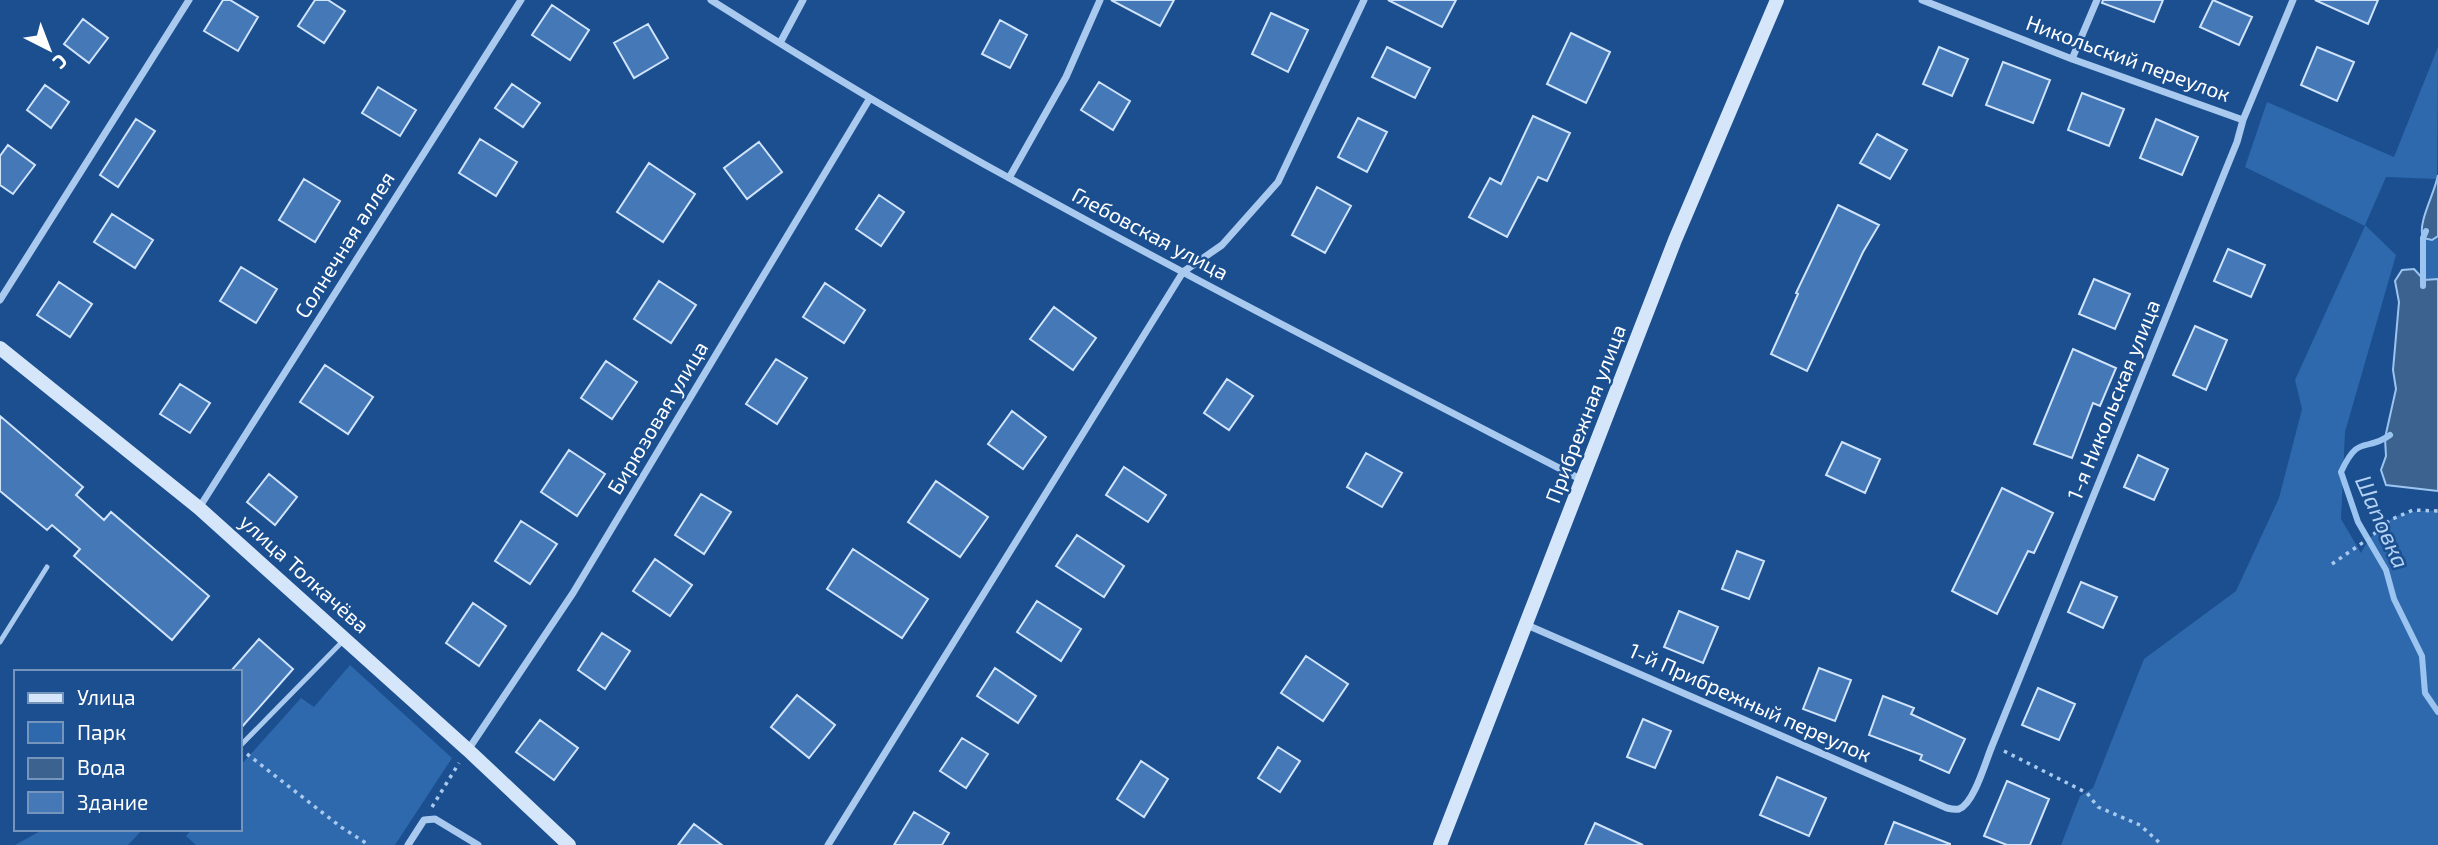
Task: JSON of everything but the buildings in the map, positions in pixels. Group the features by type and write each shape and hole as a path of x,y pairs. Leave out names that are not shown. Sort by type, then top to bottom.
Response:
{"street":[{"path":"0,300 189,0"},
{"name":"Солнечная аллея","path":"199,508 521,0"},
{"name":"Глебовская улица","path":"710,0 870,98 1009,178 1583,481"},
{"path":"780,43 803,0"},
{"path":"1009,178 1066,77 1100,0"},
{"path":"828,845 1183,272 1222,244 1279,182 1364,0"},
{"name":"Прибрежная улица","path":"1440,845 1675,240 1777,0"},
{"name":"Никольский переулок","path":"1922,0 2072,59 2243,120"},
{"path":"2072,59 2097,0"},
{"name":"1-я Никольская улица","path":"1959,808 1973,793 2238,142 2243,120 2294,0"},
{"name":"Бирюзовая улица","path":"468,750 573,593 870,98"},
{"name":"улица Толкачёва","path":"0,348 199,508 468,750 569,845"},
{"name":"1-й Прибрежный переулок","path":"1527,625 1947,808 1959,808"},
{"path":"408,845 424,820 435,819 478,845"}],"lane":[{"path":"0,642 47,567"},
{"path":"242,745 345,639"}],"path":[{"path":"2332,564 2390,520 2413,510 2438,511"},
{"path":"1992,746 2087,793 2098,807 2140,825 2162,845"},
{"path":"242,749 341,827 369,845"},
{"path":"424,820 468,750"}],"green space":[{"path":"2438,47 2437,179 2386,177 2365,225 2396,255 2345,432 2341,519 2361,553 2368,541 2392,518 2413,512 2438,511 2438,845 2061,845 2080,796 2093,788 2144,659 2236,591 2279,498 2302,409 2295,380 2365,226 2245,167 2267,102 2394,157"},
{"path":"2438,236 2438,279 2424,280 2423,238 2432,240"},
{"path":"350,665 452,758 395,845 196,845 186,836 190,831 242,831 242,764 301,698 314,707"},
{"path":"40,831 141,831 128,845 15,845"}],"water":[{"path":"2438,175 2438,236 2432,240 2423,238 2422,224"},
{"path":"2414,269 2424,280 2438,279 2438,491 2386,485 2381,470 2386,456 2385,438 2396,389 2393,370 2399,302 2395,281 2402,270"}],"waterway":[{"name":"Шаповка","path":"2423,286 2423,238 2426,231"},
{"name":"Шаповка","path":"2390,435 2358,448 2341,472 2358,522 2386,570 2394,599 2422,656 2425,693 2438,712"}]}
